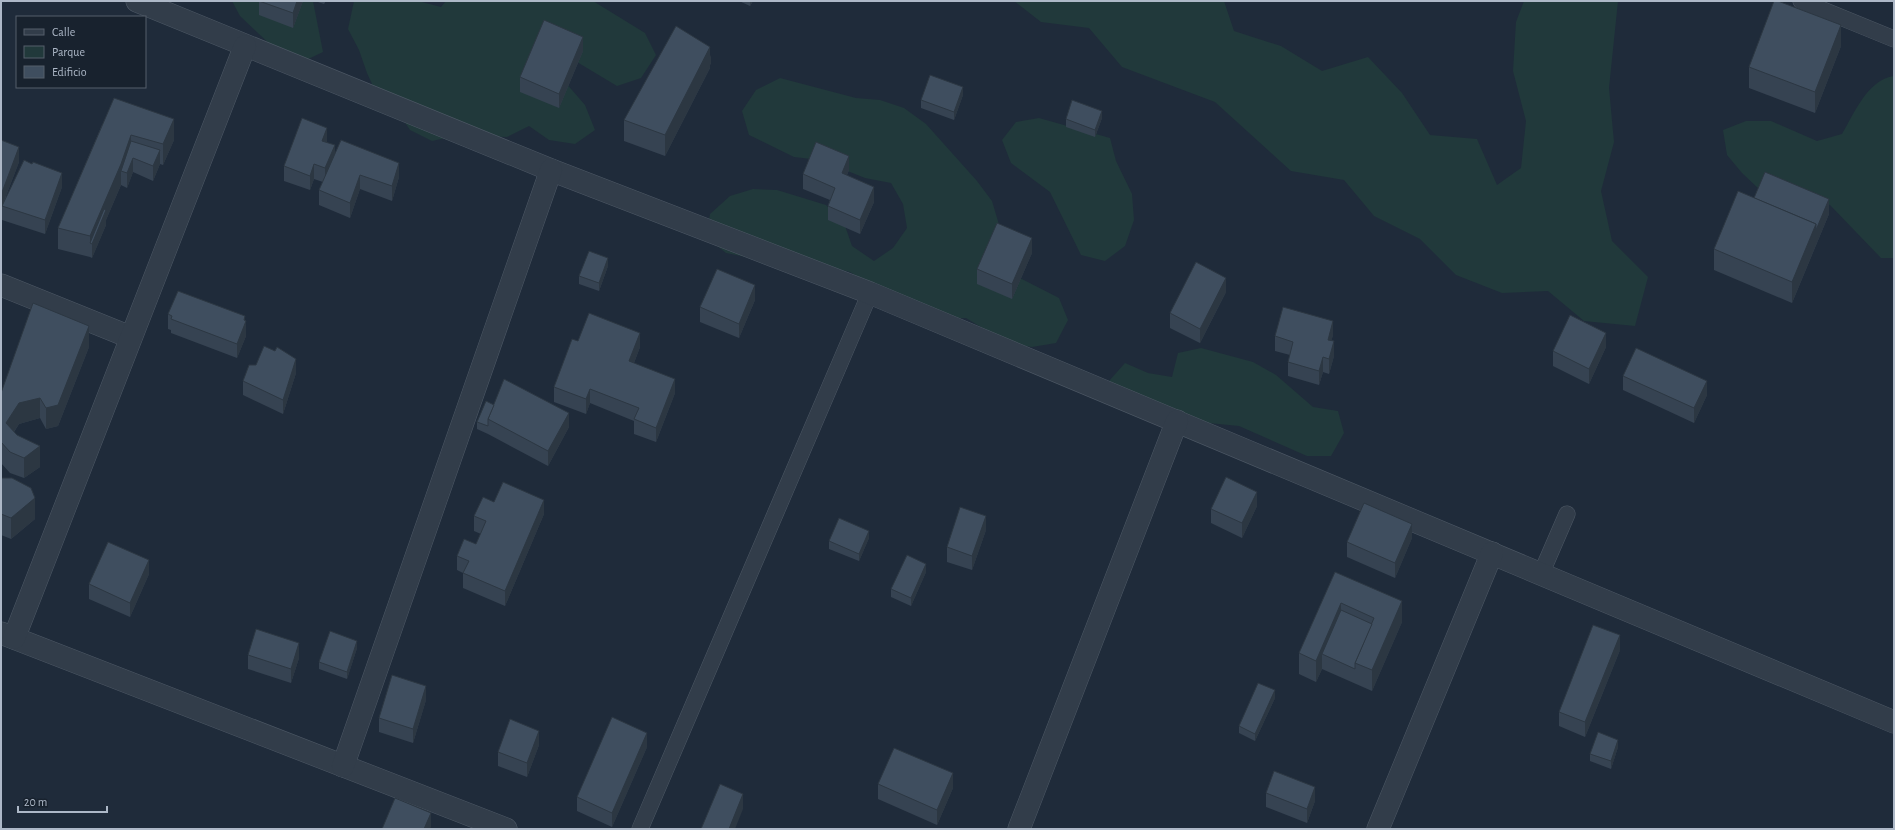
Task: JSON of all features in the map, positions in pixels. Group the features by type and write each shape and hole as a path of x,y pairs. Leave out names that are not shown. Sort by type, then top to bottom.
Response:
{"street":[{"path":"136,1 552,170 870,293 1894,722"},
{"path":"245,46 130,337 7,636 506,829"},
{"path":"343,766 552,170"},
{"path":"1,285 130,337"},
{"path":"1020,829 1177,421"},
{"path":"1378,829 1492,553"}],"lane":[{"path":"1801,1 1894,39"},
{"path":"640,829 870,293"},
{"path":"1541,574 1567,514"}],"green space":[{"path":"232,1 313,1 323,52 302,62 278,52 240,16"},
{"path":"354,1 418,1 441,7 446,1 593,1 645,33 656,55 641,78 617,86 577,62 552,67 585,105 595,130 575,144 549,140 529,126 507,137 459,135 432,141 410,130 396,109 377,95 359,50 348,29"},
{"path":"1014,1 1224,1 1234,31 1281,46 1322,71 1368,57 1402,93 1430,135 1477,139 1497,185 1521,168 1526,121 1513,71 1516,22 1524,1 1618,1 1609,88 1614,142 1601,191 1612,241 1648,277 1635,326 1584,321 1548,291 1502,293 1456,275 1420,239 1374,216 1344,180 1291,171 1215,102 1122,67 1089,28 1041,22"},
{"path":"1894,76 1894,258 1881,258 1830,205 1806,203 1760,190 1742,173 1727,155 1723,130 1746,121 1771,121 1817,141 1842,134 1862,99 1869,91 1876,84"},
{"path":"780,78 856,98 880,100 904,108 926,124 977,181 992,201 1014,275 1059,298 1068,320 1056,343 1032,347 1007,343 966,318 941,319 917,313 850,272 826,266 751,258 726,253 706,237 710,214 730,196 753,189 777,190 826,205 844,223 852,246 874,261 893,248 907,228 903,204 891,183 865,178 820,160 794,157 749,135 742,111 756,90"},
{"path":"1039,118 1110,138 1116,161 1132,194 1134,220 1125,246 1105,261 1081,255 1050,192 1011,163 1002,140 1016,122"},
{"path":"1201,348 1253,362 1276,375 1313,407 1338,411 1344,433 1331,456 1307,456 1239,426 1169,419 1123,401 1109,381 1125,363 1148,373 1172,377 1178,353"}],"building":[{"path":"259,1 297,1 293,13"},
{"path":"1774,1 1778,1 1841,25 1815,92 1749,67"},
{"path":"544,20 583,37 559,94 520,77"},
{"path":"676,26 710,47 665,135 624,120"},
{"path":"930,75 963,87 954,112 921,100"},
{"path":"114,98 174,119 163,144 131,135 121,164 90,236 58,228"},
{"path":"1072,100 1102,111 1095,130 1066,119"},
{"path":"302,118 327,128 322,141 335,145 325,168 314,164 310,176 284,166"},
{"path":"1,140 19,147 1,195"},
{"path":"341,140 399,163 392,186 360,175 350,203 319,190"},
{"path":"131,141 160,150 153,166 133,158 127,173 121,171"},
{"path":"816,142 849,156 842,173 874,187 860,220 828,206 835,188 803,174"},
{"path":"24,160 62,173 45,220 2,206"},
{"path":"1765,172 1829,199 1816,230 1816,224 1754,198"},
{"path":"1738,191 1816,224 1792,282 1714,249"},
{"path":"104,209 106,210 92,244 90,243"},
{"path":"997,223 1032,238 1012,284 977,269"},
{"path":"589,251 608,258 599,283 579,276"},
{"path":"1196,262 1226,278 1200,329 1170,313"},
{"path":"717,269 755,285 739,324 700,307"},
{"path":"178,291 245,316 244,320 246,321 237,344 171,319 172,316 168,314"},
{"path":"33,303 89,326 58,405 46,408 40,398 19,403 6,423 17,435 40,446 24,458 10,452 1,442 1,393"},
{"path":"1283,307 1333,321 1328,340 1334,341 1329,359 1323,357 1319,371 1288,362 1293,342 1275,336"},
{"path":"589,313 640,333 629,361 675,379 656,428 634,419 639,408 590,389 586,399 554,387 572,339 578,341"},
{"path":"1570,315 1606,333 1589,369 1553,351"},
{"path":"264,346 275,351 277,347 296,359 283,400 243,381 249,365 256,365"},
{"path":"1636,348 1707,381 1694,408 1623,376"},
{"path":"504,379 569,413 548,451 488,419"},
{"path":"486,401 494,405 488,419 488,426 477,422"},
{"path":"1226,477 1257,492 1242,523 1211,509"},
{"path":"1,478 12,478 31,488 35,498 11,518 1,514"},
{"path":"503,482 544,500 505,591 463,573 469,561 457,556 464,539 476,544 486,521 474,516 483,497 494,502"},
{"path":"1364,503 1412,524 1395,563 1347,542"},
{"path":"960,507 986,516 972,556 947,547"},
{"path":"839,518 869,531 859,554 829,541"},
{"path":"108,542 149,560 130,603 89,584"},
{"path":"907,555 926,564 911,598 891,589"},
{"path":"1335,572 1402,601 1372,670 1355,663 1374,618 1341,603 1316,661 1299,653"},
{"path":"1341,610 1372,624 1355,663 1355,669 1322,654"},
{"path":"1593,625 1620,635 1585,722 1559,712"},
{"path":"256,629 299,643 291,669 248,655"},
{"path":"330,631 357,641 347,672 319,662"},
{"path":"392,675 426,686 413,729 379,718"},
{"path":"1258,683 1275,690 1255,734 1239,726"},
{"path":"612,717 647,733 612,813 577,797"},
{"path":"510,719 539,731 527,763 498,752"},
{"path":"1598,732 1618,740 1611,761 1590,754"},
{"path":"894,748 953,773 937,810 878,784"},
{"path":"1274,771 1315,787 1307,809 1266,793"},
{"path":"720,784 743,794 729,829 701,829"},
{"path":"395,798 431,813 424,829 382,829"}]}
